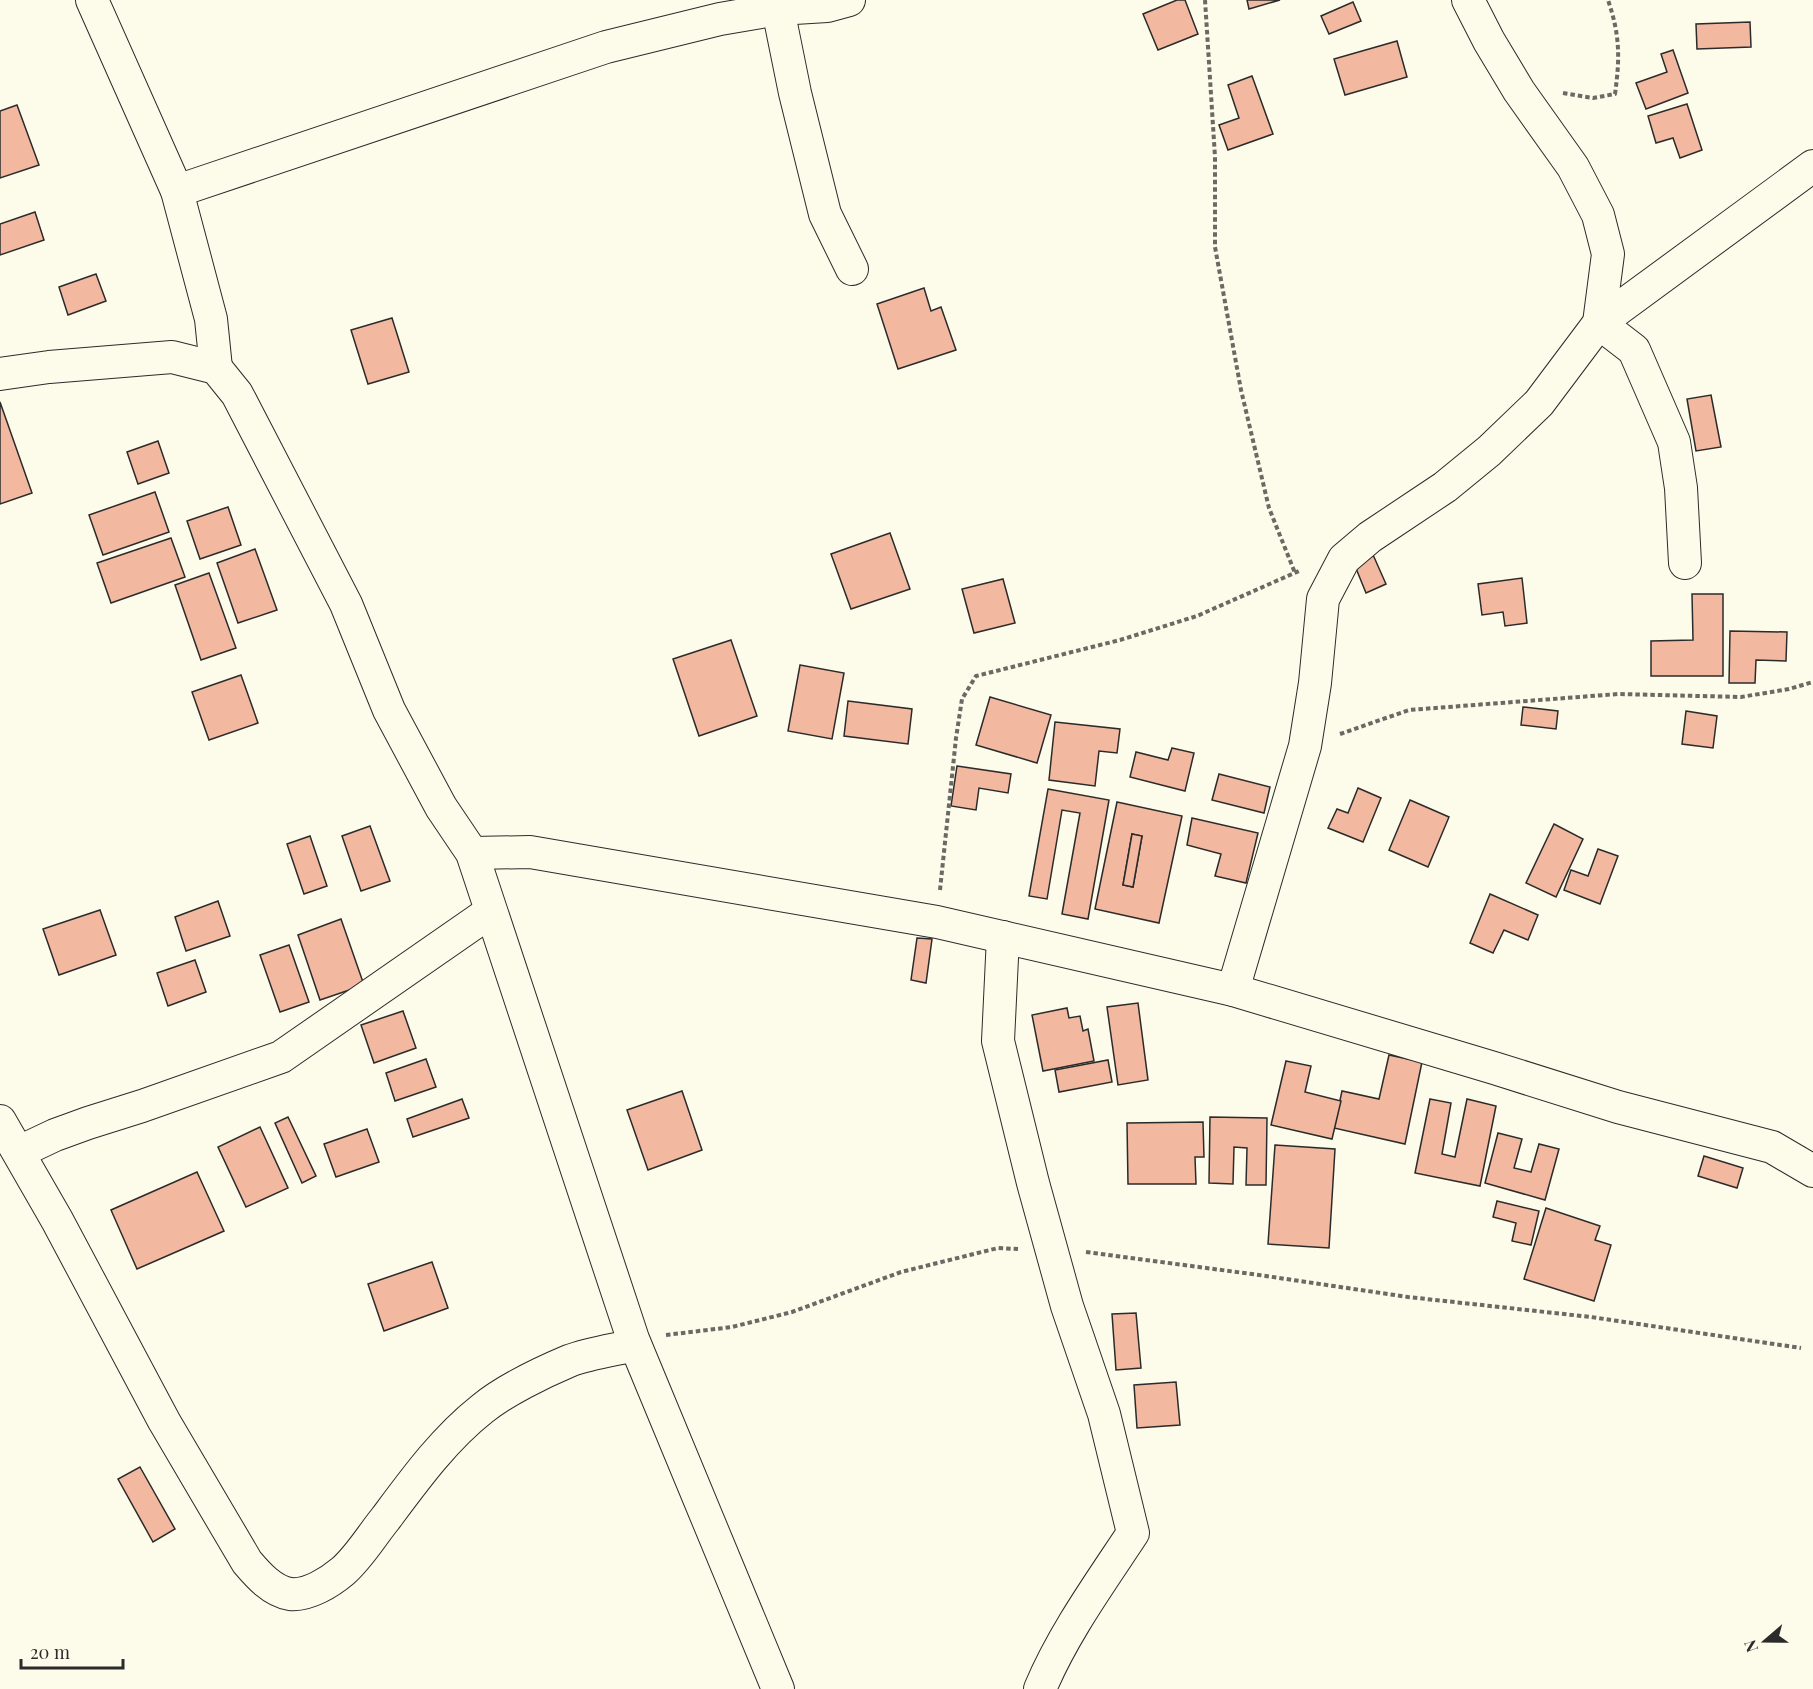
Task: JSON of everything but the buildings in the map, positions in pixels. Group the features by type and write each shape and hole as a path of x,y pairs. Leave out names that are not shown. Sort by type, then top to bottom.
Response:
{"street":[{"path":"92,0 177,191 211,319 216,368 237,394 346,604 389,710 441,807 472,853 634,1342 778,1689"},
{"path":"177,191 606,47 720,19 778,9 827,6 849,0"},
{"path":"1468,0 1489,42 1529,105 1573,167 1598,214 1608,254 1599,323"},
{"path":"778,9 795,93 825,214 852,269"},
{"path":"1233,990 1305,746 1315,683 1323,599 1344,559 1370,537 1445,487 1489,451 1539,403 1599,323 1813,166"},
{"path":"1599,323 1634,350 1674,442 1682,488 1685,563"},
{"path":"0,374 49,367 172,357 216,368"},
{"path":"472,853 530,852 937,922 1233,990 1618,1107 1772,1147 1813,1171"},
{"path":"19,1152 77,1127 281,1057 490,912"},
{"path":"1003,937 998,1041 1067,1306 1104,1414 1132,1533 1081,1614 1040,1689"},
{"path":"0,1121 19,1152 164,1421 241,1552 263,1580 279,1591 291,1594 314,1589 343,1571 450,1437 483,1408 531,1379 571,1361 634,1342"}],"path":[{"path":"1205,0 1215,157 1215,247 1241,390 1269,508 1294,573"},
{"path":"1529,105 1552,91 1593,98 1615,94 1619,66 1616,24 1608,0"},
{"path":"937,922 956,738 963,699 976,676 1120,640 1197,616 1305,568"},
{"path":"1305,746 1409,710 1618,694 1741,697 1789,689 1813,682"},
{"path":"634,1342 732,1327 792,1312 901,1272 998,1248 1093,1253 1408,1297 1591,1317 1801,1348"}]}
